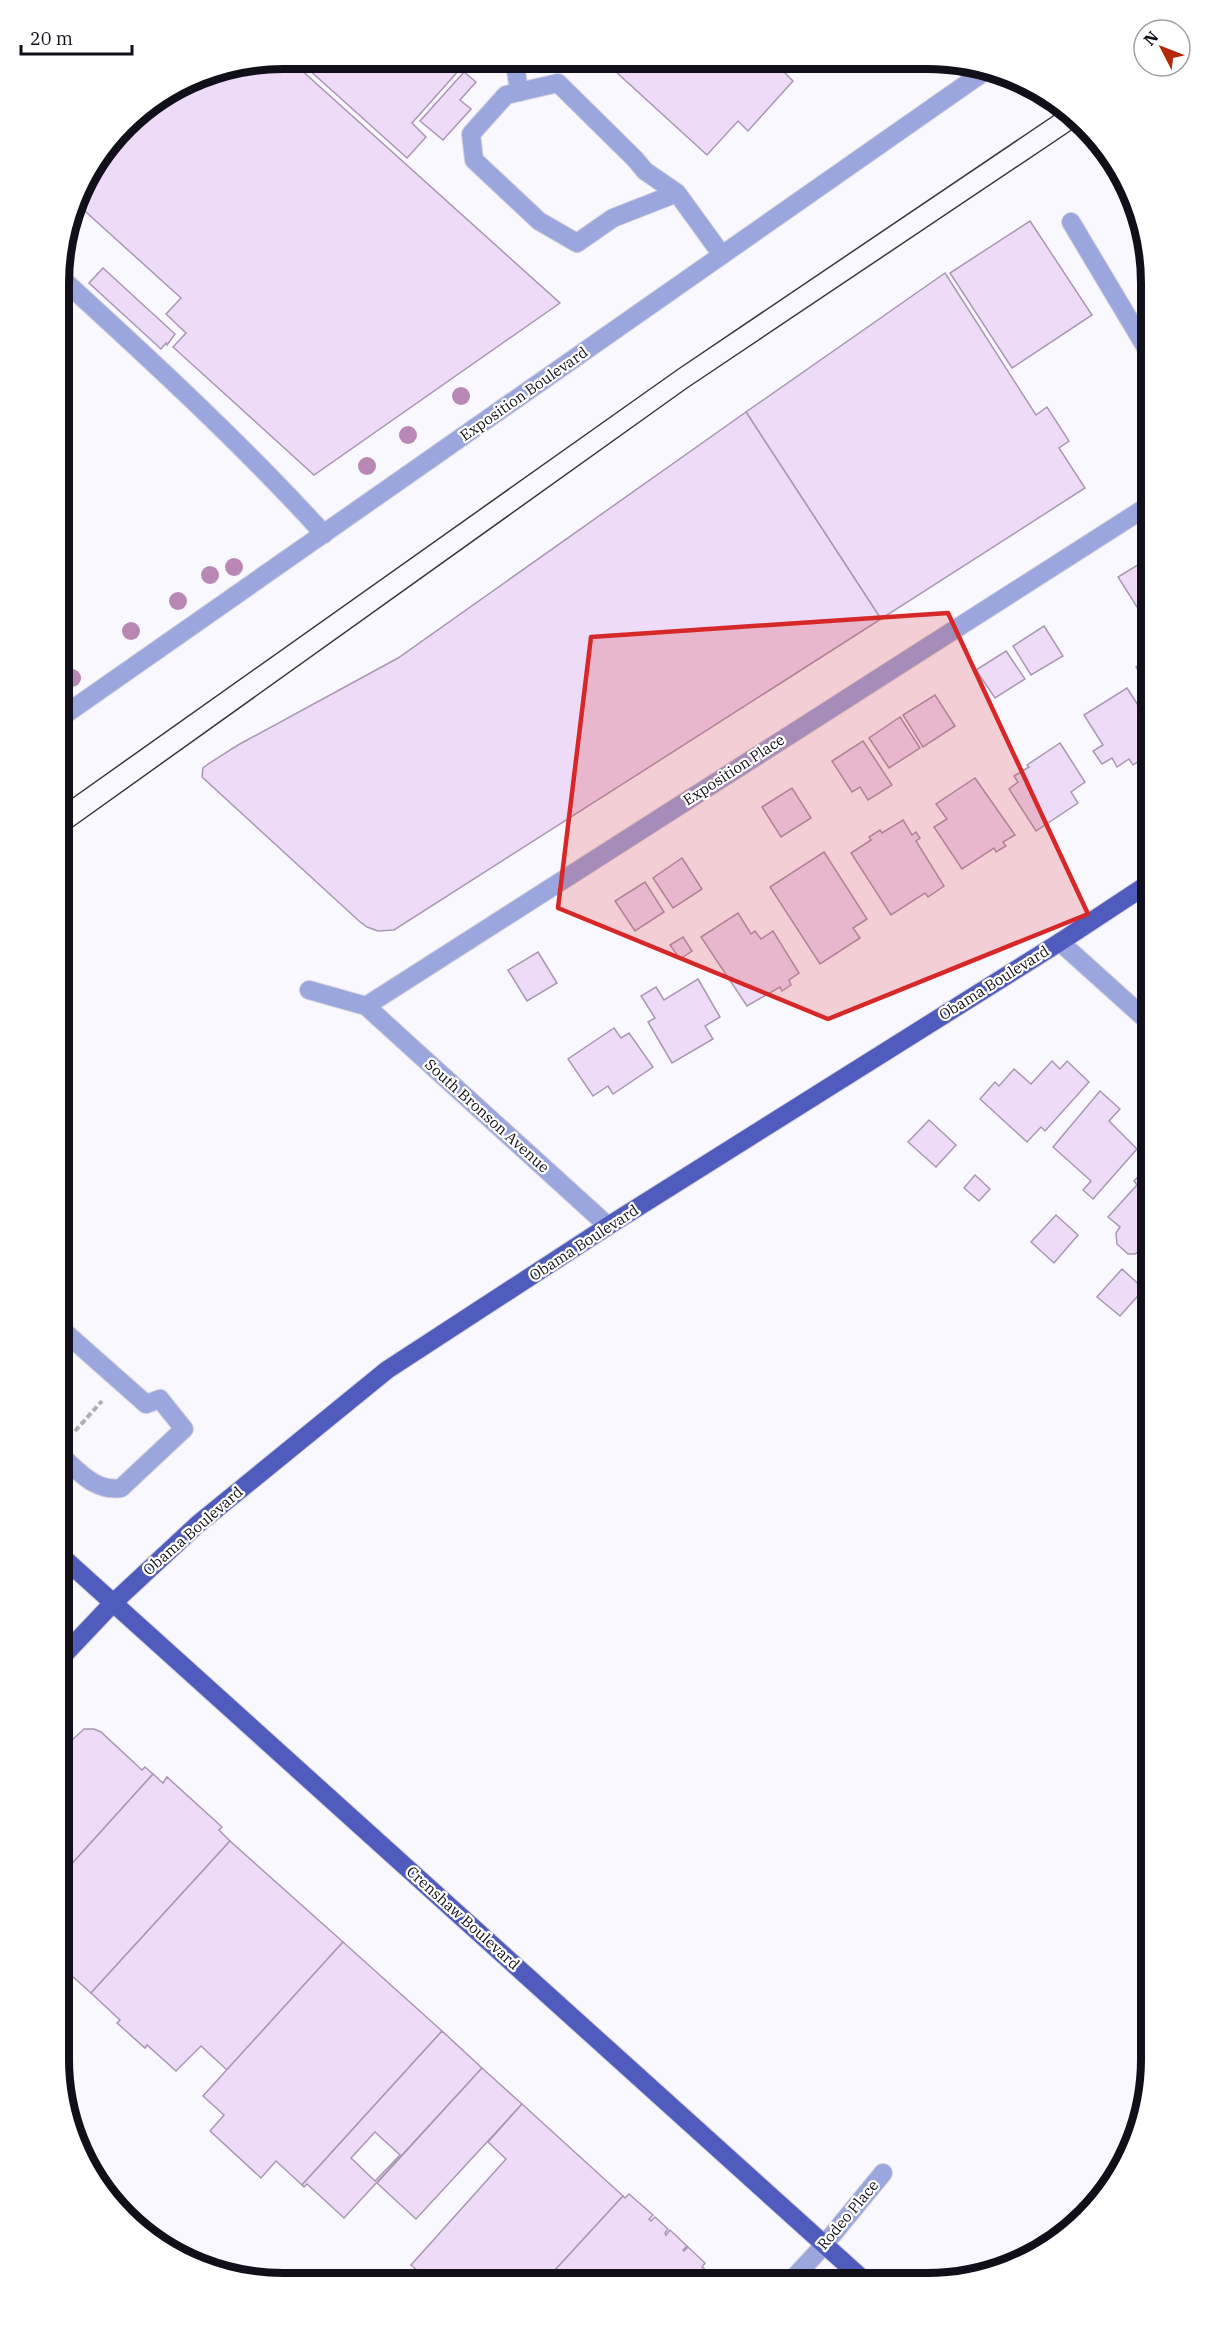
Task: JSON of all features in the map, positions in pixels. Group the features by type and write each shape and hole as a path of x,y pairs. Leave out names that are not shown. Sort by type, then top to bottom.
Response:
{"main road":[{"name":"Obama Boulevard","path":"69,1649 113,1603 198,1524 387,1370 608,1226 1060,942 1141,889"},
{"name":"Crenshaw Boulevard","path":"69,1563 856,2273"}],"street":[{"path":"517,69 519,92"},
{"name":"Exposition Boulevard","path":"69,712 979,75"},
{"path":"676,193 613,218 577,243 539,221 474,160 471,134 506,95 558,83 645,171 676,193 722,255"},
{"path":"1071,222 1141,338"},
{"path":"69,285 169,376 284,490 324,534"},
{"name":"Exposition Place","path":"366,1006 1141,510"},
{"path":"1060,942 1141,1015"},
{"path":"309,990 366,1006"},
{"name":"South Bronson Avenue","path":"366,1006 608,1226"},
{"path":"69,1336 146,1404 160,1399 184,1429 121,1488 108,1490 95,1485 69,1463"},
{"name":"Rodeo Place","path":"798,2273 883,2172"}],"path":[{"path":"73,1433 103,1401"}],"highlighted area":[{"path":"948,613 1088,914 828,1019 558,908 591,637"}],"building":[{"path":"269,69 300,69 560,303 314,475 173,347 186,333 166,314 181,298 82,209 91,189 105,164 122,142 153,113 176,98 201,85 228,76"},
{"path":"308,69 460,69 412,123 426,137 407,158"},
{"path":"613,69 785,69 783,71 793,81 748,131 738,121 707,155"},
{"path":"464,72 476,82 460,100 471,109 443,140 420,121"},
{"path":"1102,164 1105,164 1122,195"},
{"path":"1030,221 1092,315 1012,368 950,273"},
{"path":"103,268 175,334 167,345 166,343 161,349 89,283"},
{"path":"945,273 1036,415 1047,407 1069,441 1059,448 1085,488 881,619 746,412"},
{"path":"746,412 881,619 394,930 378,931 359,921 202,777 203,768 238,745 398,658"},
{"path":"1141,563 1141,604 1137,607 1118,577"},
{"path":"1044,626 1063,656 1031,675 1013,646"},
{"path":"1006,651 1025,679 995,698 976,670"},
{"path":"1141,664 1141,675 1136,667"},
{"path":"1127,688 1141,710 1141,760 1133,765 1129,759 1117,767 1112,758 1102,764 1093,751 1103,745 1084,715"},
{"path":"935,695 955,726 923,747 903,715"},
{"path":"900,717 920,748 889,768 869,738"},
{"path":"863,741 892,785 868,800 860,787 852,792 832,761"},
{"path":"1060,743 1085,782 1071,792 1078,803 1036,831 1009,789 1018,782 1014,776"},
{"path":"975,778 1015,835 1003,842 1006,846 996,852 994,848 962,869 934,827 947,819 936,804"},
{"path":"792,788 811,818 781,837 762,807"},
{"path":"903,820 912,835 916,832 920,838 916,841 944,886 928,897 925,893 891,915 851,853 871,840 869,837 880,830 882,833"},
{"path":"824,852 867,919 853,928 860,938 820,964 770,887"},
{"path":"682,858 702,889 673,908 653,878"},
{"path":"645,882 664,912 635,931 615,901"},
{"path":"738,913 751,934 755,931 761,939 773,931 799,973 789,980 791,985 782,991 780,987 747,1006 701,937"},
{"path":"683,937 692,951 680,959 670,945"},
{"path":"538,952 557,983 527,1001 508,970"},
{"path":"698,979 720,1017 705,1026 713,1039 672,1063 648,1022 655,1018 641,996 656,987 664,1000"},
{"path":"614,1028 621,1038 629,1033 653,1067 613,1094 608,1086 593,1096 568,1059"},
{"path":"1052,1061 1060,1069 1067,1061 1089,1082 1045,1131 1041,1127 1027,1142 980,1099 995,1082 999,1086 1014,1069 1031,1084"},
{"path":"1100,1091 1120,1109 1109,1121 1137,1149 1093,1199 1083,1190 1091,1181 1053,1147"},
{"path":"929,1120 956,1145 936,1167 908,1142"},
{"path":"1141,1173 1141,1250 1135,1254 1128,1254 1117,1244 1116,1233 1120,1227 1108,1217 1137,1185 1134,1181"},
{"path":"975,1175 990,1189 979,1201 964,1188"},
{"path":"1056,1215 1078,1235 1054,1263 1031,1242"},
{"path":"1122,1269 1141,1286 1141,1292 1120,1316 1097,1297"},
{"path":"84,1729 94,1729 101,1732 142,1770 145,1767 153,1774 69,1867 69,1743"},
{"path":"153,1774 163,1783 167,1777 222,1827 219,1830 230,1841 91,1993 69,1976 69,1867"},
{"path":"230,1841 343,1942 227,2070 201,2046 176,2071 147,2045 145,2048 117,2023 120,2020 91,1993"},
{"path":"343,1942 442,2031 302,2185 276,2161 261,2178 210,2131 224,2115 203,2096"},
{"path":"442,2031 482,2068 344,2218 307,2184 304,2187 302,2185","holes":["375,2132 400,2155 375,2181 351,2158"]},
{"path":"482,2068 522,2104 416,2219 377,2183"},
{"path":"522,2104 623,2196 552,2273 420,2273 411,2265 506,2159 488,2142"},
{"path":"629,2194 653,2215 649,2219 651,2221 655,2217 668,2229 666,2235 670,2230 687,2246 684,2251 688,2247 705,2263 702,2267 707,2273 552,2273 623,2196 625,2198"}],"tram line":[{"path":"69,801 677,370 1057,113"},
{"path":"69,830 687,388 1074,128"}]}
